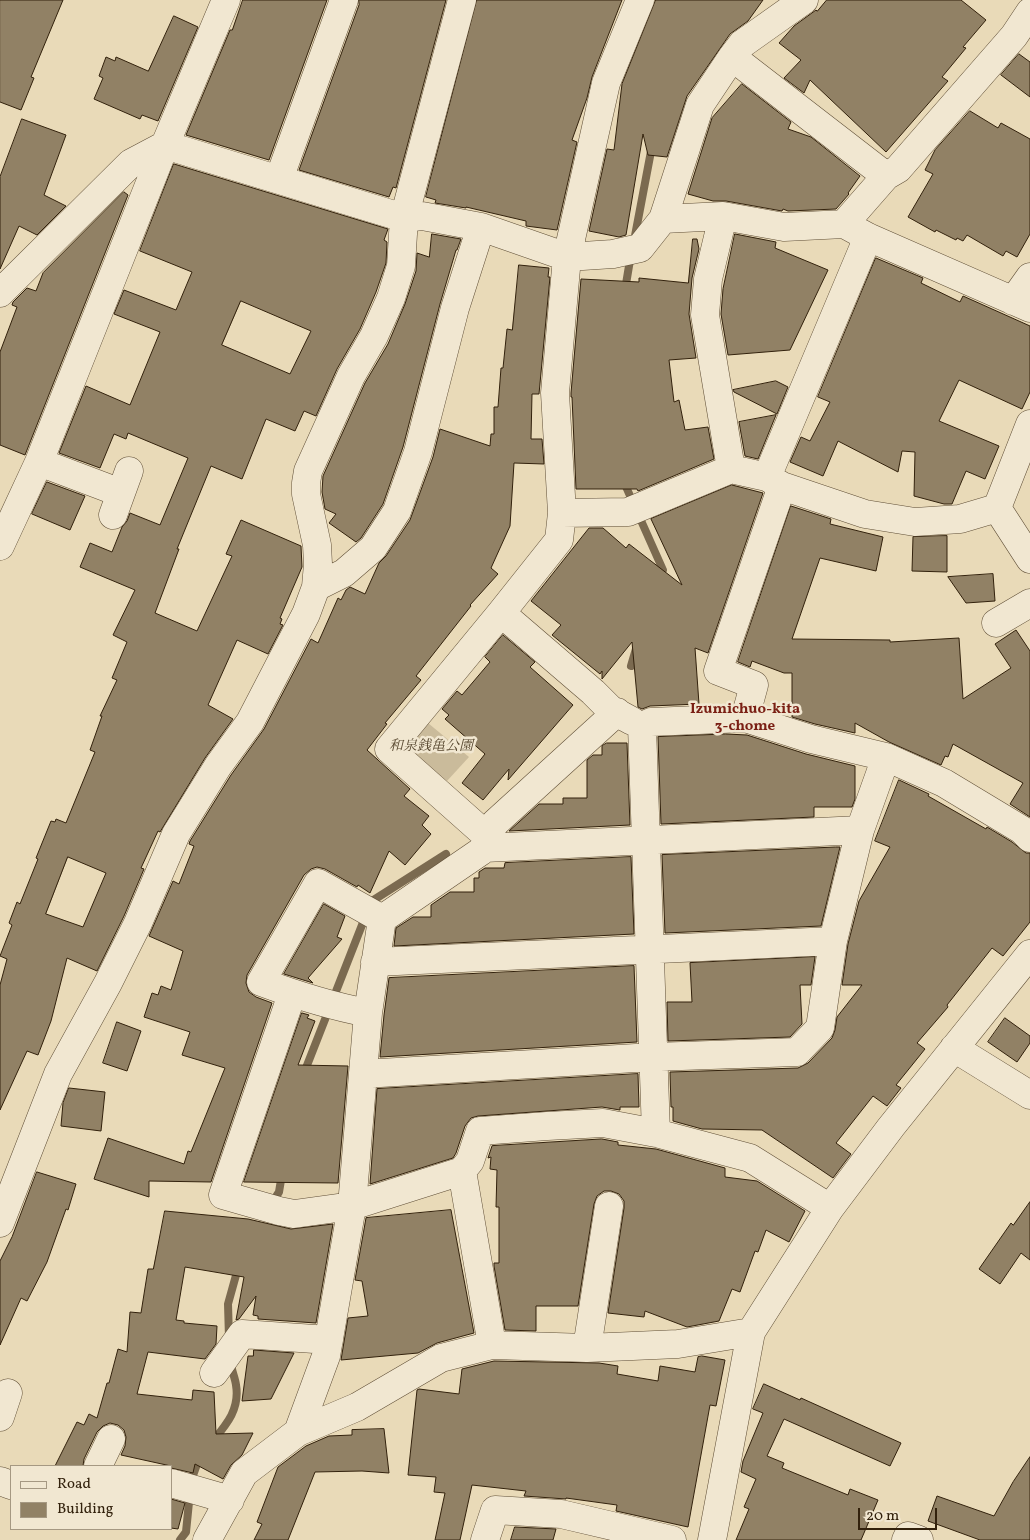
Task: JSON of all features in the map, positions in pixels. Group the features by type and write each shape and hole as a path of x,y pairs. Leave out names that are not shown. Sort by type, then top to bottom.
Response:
{"street":[{"path":"0,546 39,462 165,145 226,0"},
{"path":"279,179 344,0"},
{"path":"0,1223 58,1074 108,983 138,923 176,834 218,766 250,722 306,614 316,587 318,564 317,545 306,494 308,471 351,376 374,336 391,298 401,266 404,218 462,0"},
{"path":"640,0 606,83 567,257 555,393 562,513 559,540 389,749 462,813 485,838 646,840 860,830"},
{"path":"0,293 132,163 165,145 404,218 422,216 481,227 567,257 613,254 640,248 663,219 700,105 742,44 804,0"},
{"path":"844,224 886,176 898,169 1022,39 1030,12"},
{"path":"732,57 886,176"},
{"path":"663,219 723,216 784,227 844,224 868,237 1022,304 1030,277"},
{"path":"723,216 708,279 706,315 731,469"},
{"path":"316,587 344,573 373,548 397,511 418,452 455,308 481,227"},
{"path":"745,718 754,685 718,671 775,482 868,237"},
{"path":"997,508 1030,424"},
{"path":"39,462 121,493"},
{"path":"562,513 637,509 731,469 775,482 865,514 914,522 960,519 997,508"},
{"path":"997,508 1030,559"},
{"path":"996,623 1030,603"},
{"path":"501,613 607,705 642,726"},
{"path":"370,913 480,852 485,838 495,823 607,705"},
{"path":"642,726 651,722 745,718 811,739 886,757 944,783 1022,830 1030,838"},
{"path":"642,726 656,1133"},
{"path":"363,1074 653,1057 797,1052 820,1028 833,941 860,830 886,757"},
{"path":"356,1011 304,998 261,982 318,883 370,913"},
{"path":"298,1432 326,1356 352,1206 363,1074 356,1011 375,962 370,913"},
{"path":"375,962 833,941"},
{"path":"712,1540 751,1332 830,1208 954,1048 1030,954"},
{"path":"304,998 223,1195 294,1214 352,1206 462,1170 470,1161 480,1131 603,1124 656,1133 750,1158 830,1208"},
{"path":"954,1048 1030,1095"},
{"path":"462,1170 492,1345"},
{"path":"587,1348 609,1206"},
{"path":"208,1540 244,1473 298,1432 357,1407 441,1358 492,1345 587,1348 678,1344 751,1332"},
{"path":"214,1373 242,1334 329,1340"},
{"path":"172,1483 230,1500"},
{"path":"485,1540 495,1510 561,1514 672,1540"},
{"path":"906,1540 908,1536 920,1540"}],"green space":[{"name":"和泉銭亀公園","path":"428,723 469,757 447,781 411,753 411,741"}],"building":[{"path":"0,0 63,0 31,77 34,78 21,110 0,102"},
{"path":"243,0 327,0 269,160 186,135 230,30 232,30"},
{"path":"359,0 446,0 396,188 393,187 389,197 299,170 359,5"},
{"path":"477,0 622,0 592,77 587,98 572,140 577,142 557,230 526,226 526,221 466,207 435,203 436,200 426,197"},
{"path":"656,0 763,0 748,21 730,34 687,96 667,157 648,155 643,134 626,235 619,237 589,231 607,149 614,150 622,84"},
{"path":"827,0 961,0 986,20 963,47 966,48 942,77 948,81 886,152 810,80 804,93 784,78 801,60 779,43 794,26 817,11"},
{"path":"174,16 198,27 158,121 142,115 140,119 94,99 103,78 99,76 106,57 115,61 116,57 148,71"},
{"path":"1019,54 1030,62 1030,97 1001,75"},
{"path":"742,84 791,122 788,129 811,137 860,176 849,194 836,209 788,211 783,209 782,211 726,201 713,201 688,194 712,118"},
{"path":"970,111 998,128 1001,123 1030,139 1030,234 1017,257 1006,251 1003,256 967,235 963,241 957,238 956,240 936,230 935,232 908,217 933,174 925,170 935,150"},
{"path":"22,119 66,135 44,195 66,206 37,235 19,226 0,269 0,177"},
{"path":"174,164 388,229 384,240 387,242 386,263 376,292 360,329 337,369 316,416 304,411 295,431 266,419 242,479 211,466 177,549 179,549 155,613 197,631 232,556 226,554 241,520 301,546 302,567 280,618 282,619 280,624 283,625 268,654 237,640 208,705 233,719 205,758 160,832 158,831 141,868 144,869 124,916 97,971 67,958 51,1021 38,1055 27,1051 0,1110 0,985 7,959 0,956 12,925 9,923 17,902 20,904 51,821 55,822 56,819 66,823 95,752 90,750 102,716 100,716 117,680 112,678 127,642 113,635 135,590 80,567 90,543 112,552 130,513 160,525 188,458 128,433 126,439 114,434 100,468 59,453 86,386 130,405 160,332 114,314 124,290 176,310 192,272 140,251","holes":["241,301 311,331 290,374 222,345","68,857 106,873 83,927 46,914"]},
{"path":"124,192 128,195 25,455 0,445 0,352 17,307 12,305 13,302 27,288 36,291 43,273"},
{"path":"432,234 461,239 440,304 403,447 383,504 361,538 356,542 329,523 336,514 325,509 322,492 323,476 365,383 388,344 405,304 416,271 417,253 429,257"},
{"path":"735,234 776,242 775,248 828,270 790,350 728,355 721,314 723,289"},
{"path":"693,239 697,239 699,249 692,278 689,314 696,358 669,360 674,402 679,400 685,430 708,427 714,459 638,491 637,489 576,489 571,393 581,279 639,282 639,278 688,283"},
{"path":"876,258 923,278 921,283 960,302 963,296 1030,326 1030,392 1022,409 959,380 939,421 999,446 985,479 966,471 952,504 944,504 914,496 915,452 902,451 898,472 838,441 823,476 790,462 801,437 810,441 830,402 818,397"},
{"path":"519,265 549,268 548,277 550,277 539,394 532,394 531,439 542,439 544,464 514,463 510,526 491,568 498,574 470,605 416,676 421,680 385,723 387,724 367,750 410,789 404,796 429,816 422,825 431,834 405,865 389,851 370,893 325,869 317,867 304,875 247,975 246,983 249,992 272,1003 211,1182 149,1181 149,1197 94,1179 108,1138 184,1164 188,1151 191,1152 225,1068 182,1055 190,1032 144,1017 152,993 158,995 161,986 171,990 183,951 149,936 173,881 179,884 194,846 189,844 190,841 231,775 264,729 311,639 318,643 338,598 341,600 346,590 350,587 365,594 379,563 386,556 410,520 433,457 440,429 490,446 491,434 494,434 494,407 498,407 507,329 512,330"},
{"path":"776,381 788,387 777,414 733,390"},
{"path":"776,415 758,459 745,456 739,422"},
{"path":"47,482 85,496 70,530 32,514"},
{"path":"732,485 763,493 708,653 695,648 699,704 650,706 642,709 638,707 632,642 602,679 602,671 600,674 552,635 561,625 531,601 589,528 603,528 626,548 629,544 682,585 651,519"},
{"path":"791,506 831,519 830,524 883,537 876,571 820,558 792,639 890,640 890,642 959,638 963,699 1011,668 995,644 1016,630 1030,651 1030,817 1010,804 1023,783 953,744 948,757 945,756 941,765 889,742 855,723 855,733 792,717 792,673 784,673 752,661 750,667 738,662"},
{"path":"947,536 947,572 912,571 913,537"},
{"path":"993,574 995,601 966,603 948,577"},
{"path":"503,635 535,662 530,667 573,705 508,780 509,769 483,800 462,783 485,754 445,719 449,715 442,709 457,691 462,695 490,662 485,657"},
{"path":"747,735 806,754 855,766 855,799 852,807 814,807 814,817 661,824 658,737"},
{"path":"607,743 627,743 630,825 509,831 539,804 563,804 563,798 587,798 587,760 593,755 602,755 602,746"},
{"path":"899,780 929,794 928,796 986,829 987,827 1026,853 1030,853 1030,922 1003,956 992,948 947,1005 948,1007 917,1043 925,1049 896,1085 901,1088 887,1106 873,1096 836,1143 851,1154 833,1178 762,1130 702,1129 673,1121 670,1072 798,1068 808,1063 832,1038 837,1017 862,985 842,985 848,944 859,901 890,847 875,841"},
{"path":"840,847 821,926 665,933 662,855"},
{"path":"631,857 634,934 394,946 396,928 413,917 431,917 431,905 450,892 474,892 474,878 479,878 479,872 485,868 504,868 505,863"},
{"path":"324,904 345,916 337,937 342,939 308,978 313,983 284,974"},
{"path":"815,957 811,985 800,985 802,1024 790,1037 668,1041 667,1002 692,1002 690,963"},
{"path":"634,966 637,1042 380,1057 389,978"},
{"path":"302,1013 309,1015 307,1018 315,1021 298,1065 348,1066 338,1183 244,1182"},
{"path":"1005,1018 1030,1036 1030,1043 1017,1062 988,1042"},
{"path":"117,1022 141,1031 127,1071 103,1063"},
{"path":"638,1074 639,1107 620,1107 620,1110 602,1107 471,1118 465,1126 453,1158 370,1184 377,1089"},
{"path":"69,1088 105,1092 101,1131 61,1126 63,1103"},
{"path":"602,1139 618,1142 618,1145 656,1149 725,1168 725,1177 757,1181 805,1211 789,1242 766,1230 758,1252 755,1251 740,1292 732,1289 719,1321 687,1327 645,1311 644,1317 608,1313 624,1201 619,1194 604,1191 597,1196 594,1204 578,1306 536,1306 536,1331 505,1330 494,1266 494,1263 499,1263 499,1207 496,1207 497,1170 490,1169 491,1157 488,1158 492,1146"},
{"path":"37,1172 76,1184 68,1210 66,1209 47,1262 27,1301 21,1298 0,1345 0,1261 12,1237"},
{"path":"1030,1202 1030,1260 1021,1253 1000,1284 979,1269 1011,1223 1013,1225"},
{"path":"451,1210 474,1333 437,1343 418,1353 341,1360 348,1318 368,1316 362,1281 355,1280 366,1218"},
{"path":"165,1211 248,1219 291,1229 333,1224 316,1323 258,1319 258,1316 253,1315 256,1296 239,1319 236,1320 244,1277 185,1267 176,1320 184,1321 184,1323 217,1326 216,1344 205,1359 148,1352 137,1394 192,1400 193,1390 214,1392 216,1434 253,1433 242,1455 231,1465 223,1479 195,1464 193,1473 172,1468 172,1465 121,1455 125,1446 126,1437 124,1430 118,1425 110,1423 103,1426 97,1432 84,1459 83,1465 56,1465 77,1422 84,1425 89,1414 97,1418 118,1349 127,1352 130,1312 141,1313 148,1269 153,1269"},
{"path":"254,1350 294,1353 271,1399 242,1401 248,1356 253,1356"},
{"path":"698,1357 725,1360 716,1406 710,1405 688,1527 616,1511 617,1505 566,1498 524,1496 526,1491 472,1485 460,1540 435,1540 445,1493 434,1492 436,1477 408,1475 417,1390 459,1394 462,1369 494,1361 599,1363 618,1366 617,1374 658,1381 660,1366 695,1372"},
{"path":"764,1384 800,1400 801,1398 901,1443 890,1466 784,1419 767,1456 784,1463 782,1468 848,1495 850,1489 878,1500 861,1540 736,1540 749,1509 744,1507 756,1479 741,1472 743,1461 763,1413 753,1409"},
{"path":"384,1429 389,1473 362,1471 315,1472 288,1540 254,1540 262,1524 257,1522 278,1467 306,1446 329,1436 352,1435 352,1430"},
{"path":"1030,1457 1030,1540 980,1540 928,1521 937,1496 994,1516"},
{"path":"172,1499 185,1503 178,1529 172,1528"},
{"path":"515,1527 556,1529 553,1540 511,1540"}],"waterway":[{"path":"634,241 652,146"},
{"path":"625,290 631,254"},
{"path":"623,480 663,570 658,579"},
{"path":"631,666 636,649"},
{"path":"304,1073 372,901 446,854"},
{"path":"272,1203 279,1192 282,1174"},
{"path":"229,1338 228,1304 238,1268"},
{"path":"212,1442 231,1416 236,1402 236,1385 231,1362"},
{"path":"191,1481 200,1456"},
{"path":"180,1540 186,1532 190,1492"}],"district":[{"name":"Izumichuo-kita 3-chome","path":"745,718"}]}
